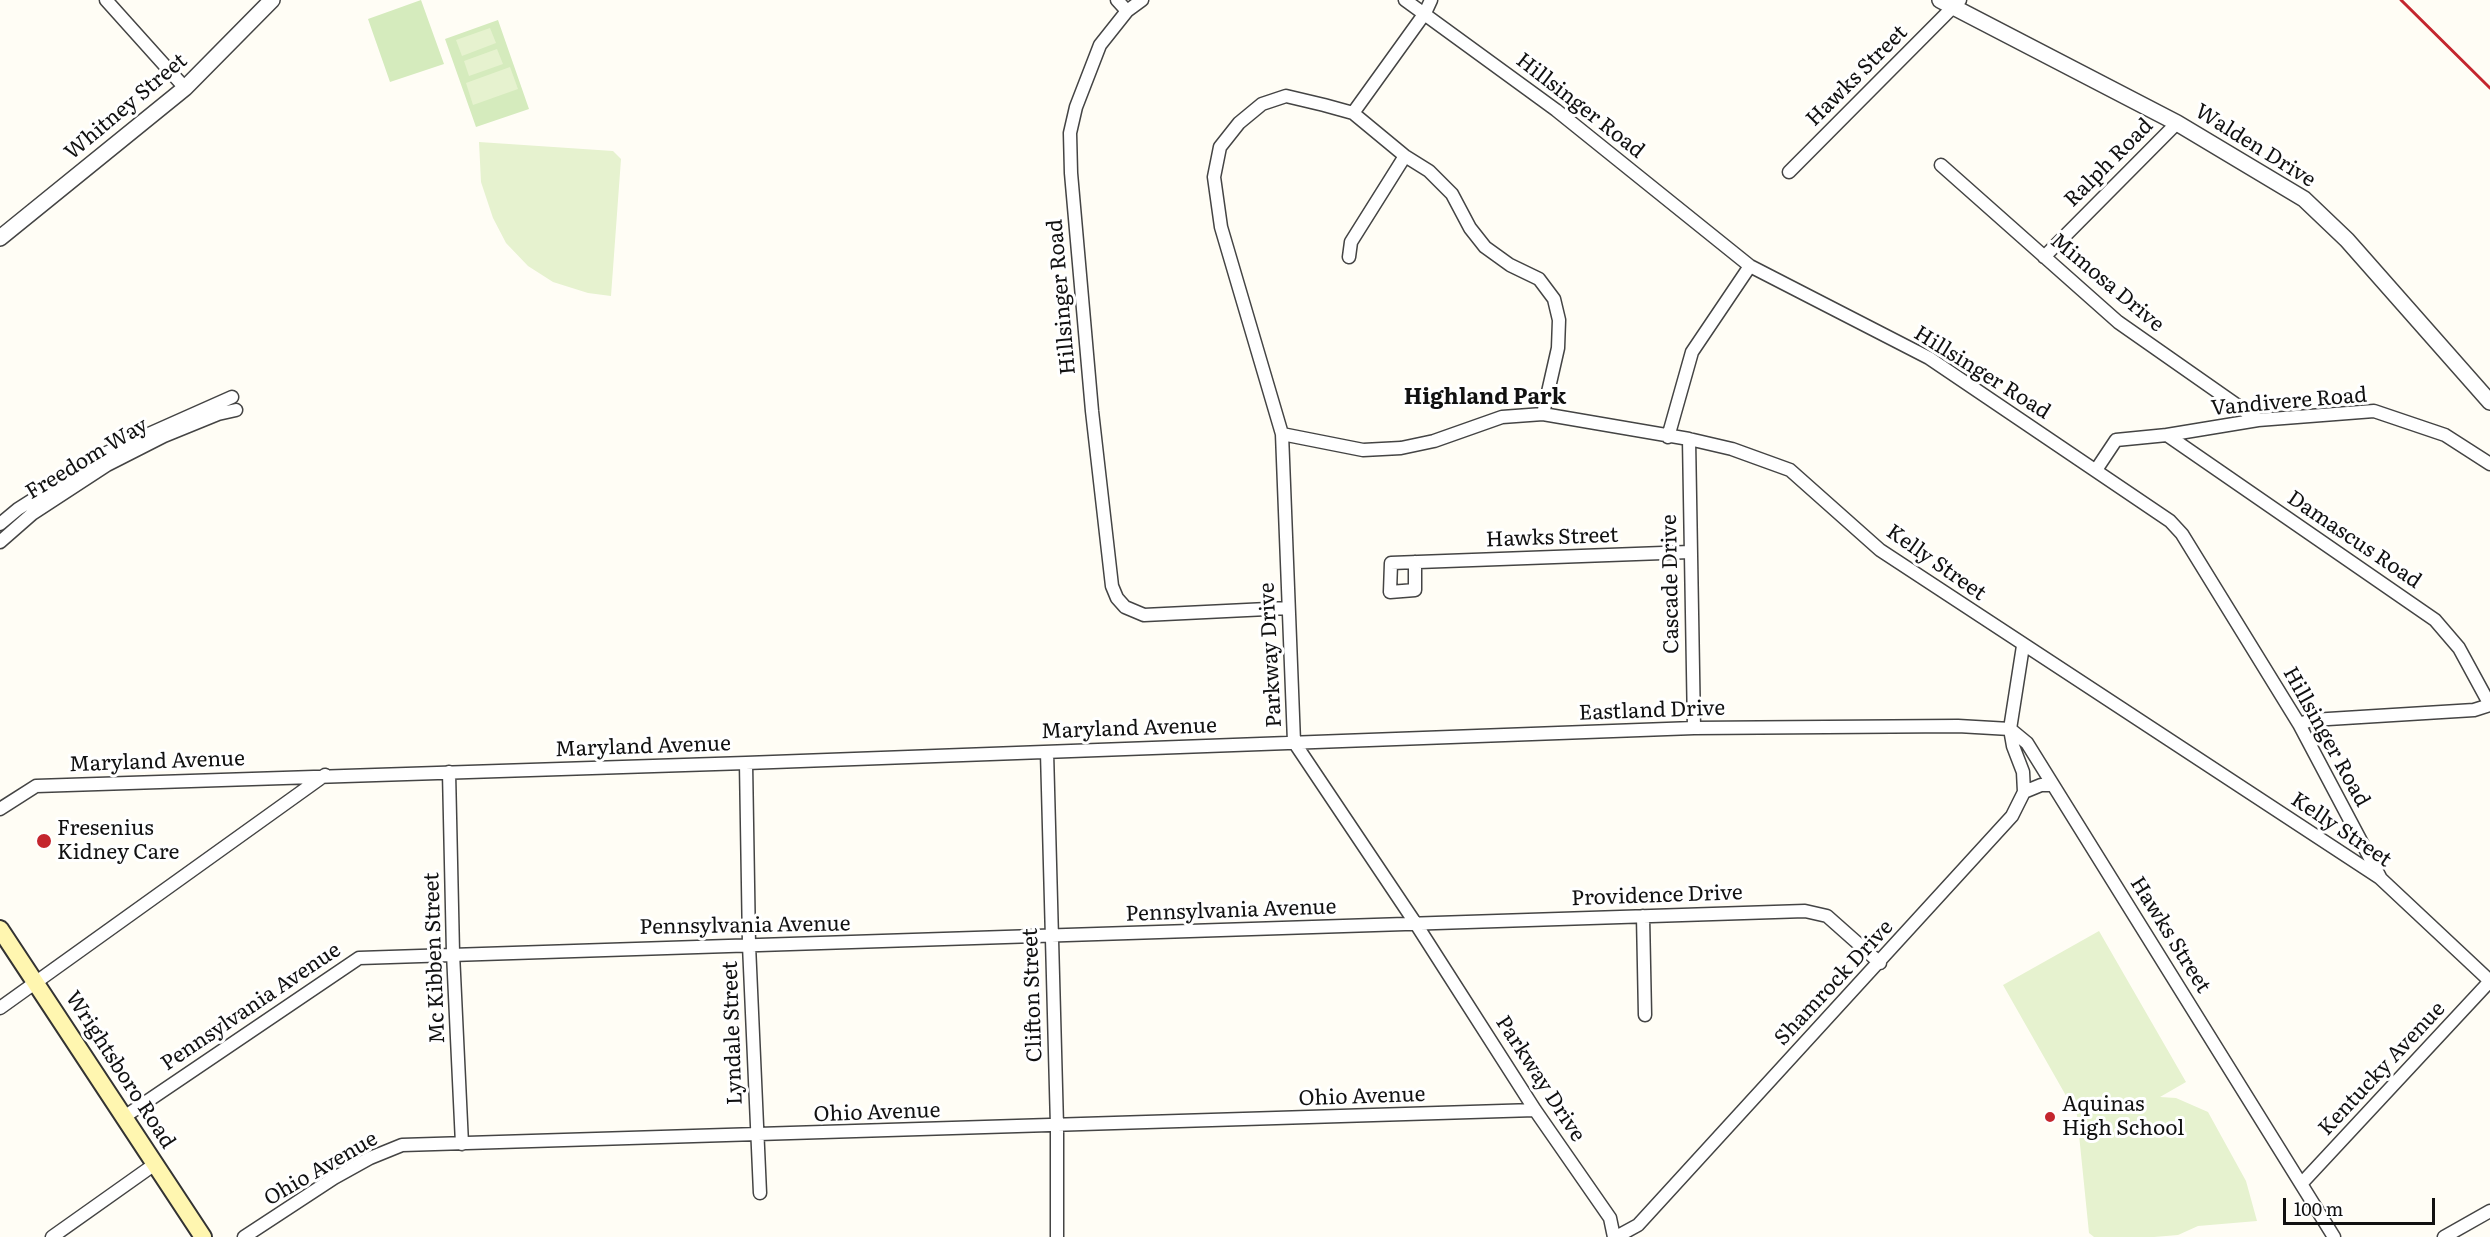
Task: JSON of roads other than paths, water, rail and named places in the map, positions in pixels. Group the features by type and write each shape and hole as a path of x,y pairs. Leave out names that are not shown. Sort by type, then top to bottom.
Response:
{"main road":[{"name":"Wrightsboro Road","path":"0,929 203,1237"}],"street":[{"path":"106,0 184,88"},
{"name":"Whitney Street","path":"0,238 184,88 272,0"},
{"path":"1117,0 1128,11"},
{"name":"Hillsinger Road","path":"1142,0 1128,11 1100,45 1076,106 1070,133 1071,173 1090,387 1112,586 1117,598 1125,607 1144,615 1288,608"},
{"name":"Hillsinger Road","path":"1406,0 1556,110 1750,266 1929,358 2170,522 2182,534 2299,724 2380,878"},
{"path":"1431,0 1425,13 1353,114 1405,156 1429,171 1452,194 1470,228 1485,247 1510,265 1539,279 1554,299 1559,320 1558,348 1543,414"},
{"name":"Walden Drive","path":"1951,2 2177,123 2304,199 2347,240 2490,402"},
{"name":"Hawks Street","path":"1790,172 1951,2"},
{"name":"Parkway Drive","path":"1353,114 1286,96 1262,104 1239,123 1220,147 1214,177 1221,227 1282,434 1294,742 1416,924 1535,1110 1610,1218 1615,1237"},
{"name":"Ralph Road","path":"2044,257 2177,123"},
{"path":"1348,257 1351,242 1405,156"},
{"name":"Mimosa Drive","path":"1941,165 2118,322 2258,420"},
{"path":"1668,437 1692,352 1750,266"},
{"name":"Freedom Way","path":"0,524 18,509 106,453 232,397"},
{"name":"Freedom Way","path":"0,542 32,514 107,465 164,436 218,414 236,410"},
{"name":"Vandivere Road","path":"2096,471 2116,440 2167,435 2258,420 2374,411 2445,435 2490,464"},
{"name":"Kelly Street","path":"1282,434 1363,450 1401,448 1434,441 1502,417 1543,414 1689,439 1742,452 1790,470 1880,550 2023,646 2380,878 2490,981"},
{"name":"Damascus Road","path":"2167,435 2435,620 2459,648 2490,705"},
{"name":"Cascade Drive","path":"1689,439 1694,728"},
{"name":"Hawks Street","path":"1415,562 1690,552"},
{"path":"2023,646 2010,729 2013,746 2023,772 2024,792 2041,784 2053,785"},
{"path":"2299,724 2312,720 2474,710 2490,705"},
{"name":"Eastland Drive","path":"1294,742 1694,728 1958,726 2010,729"},
{"name":"Hawks Street","path":"2010,729 2027,743 2334,1237"},
{"name":"Maryland Avenue","path":"0,809 36,786 325,775 746,764 1294,742"},
{"name":"Clifton Street","path":"1047,752 1050,937 1057,1126 1057,1237"},
{"name":"Lyndale Street","path":"746,764 756,1136 760,1193"},
{"name":"Mc Kibben Street","path":"449,772 453,953 462,1144"},
{"path":"0,1008 325,775"},
{"name":"Shamrock Drive","path":"1615,1237 1638,1226 1880,963 2012,816 2024,792"},
{"name":"Providence Drive","path":"1416,924 1805,911 1827,916 1880,963"},
{"path":"1643,916 1645,1015"},
{"name":"Pennsylvania Avenue","path":"124,1117 359,958 453,953 1050,937 1416,924"},
{"name":"Kentucky Avenue","path":"2302,1183 2490,981"},
{"name":"Ohio Avenue","path":"244,1237 370,1158 402,1145 756,1136 1535,1110"},
{"path":"52,1237 155,1164"},
{"path":"2444,1237 2490,1211"}],"railway":[{"path":"2401,0 2490,88"}],"place":[{"name":"Fresenius Kidney Care","path":"44,841"},
{"name":"Aquinas High School","path":"2050,1117"}],"district":[{"name":"Highland Park","path":"1485,398"}]}
